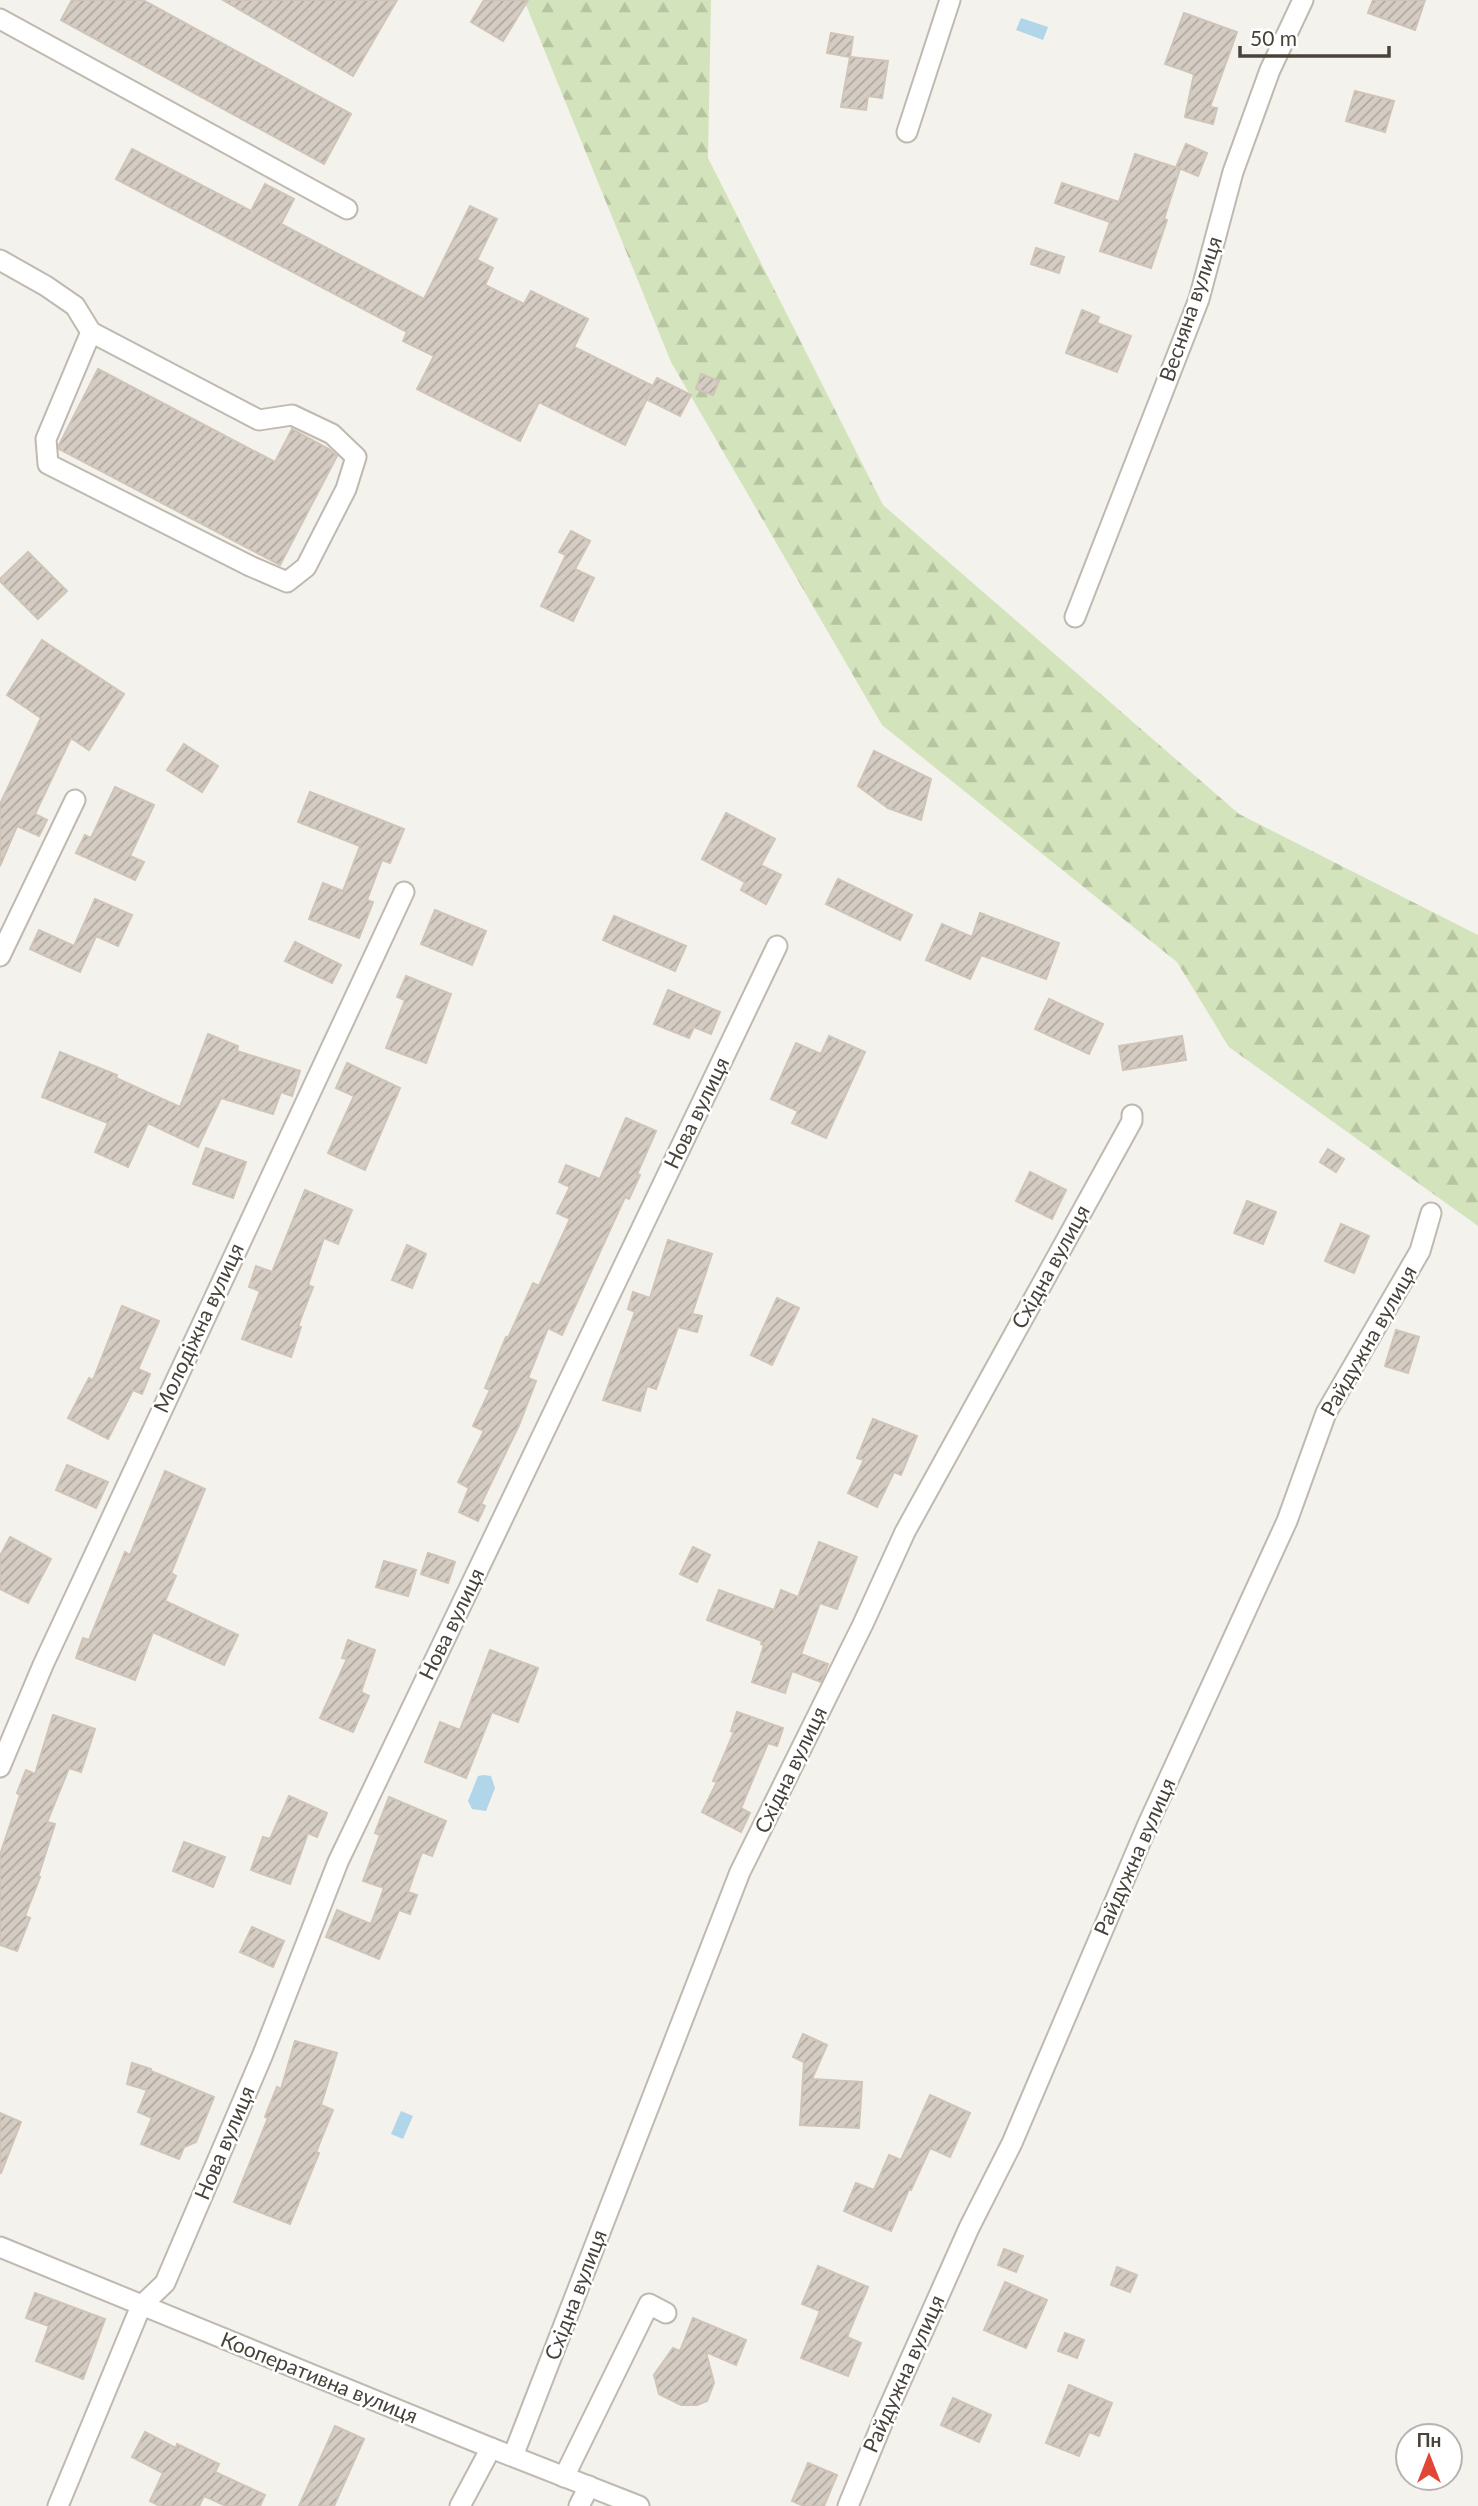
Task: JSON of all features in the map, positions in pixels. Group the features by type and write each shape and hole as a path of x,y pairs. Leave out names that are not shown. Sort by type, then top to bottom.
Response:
{"street":[{"path":"907,132 950,0"},
{"name":"Весняна вулиця","path":"1075,617 1199,299 1233,172 1270,70 1303,0"},
{"path":"0,19 347,209"},
{"path":"0,260 75,306 91,332 259,420 292,415 332,434 356,457 345,489 306,567 286,582 48,464 46,439 91,332"},
{"path":"0,956 75,800"},
{"name":"Молодіжна вулиця","path":"0,1767 43,1665 404,892"},
{"name":"Нова вулиця","path":"141,2306 165,2283 262,2054 338,1862 777,946"},
{"name":"Східна вулиця","path":"513,2456 740,1872 863,1624 905,1532 1125,1133 1132,1115"},
{"name":"Райдужна вулиця","path":"848,2506 969,2228 1012,2143 1148,1824 1287,1521 1326,1413 1420,1251 1431,1213"},
{"name":"Кооперативна вулиця","path":"0,2247 639,2506"},
{"path":"564,2477 649,2304 666,2313"},
{"path":"58,2506 141,2306"},
{"path":"460,2506 491,2448"},
{"path":"579,2506 589,2486"}],"green space":[{"path":"524,0 711,0 708,158 883,505 1239,814 1478,935 1478,1226 1229,1047 1177,962 882,725 671,362"}],"water":[{"path":"1021,18 1048,27 1043,40 1016,30"},
{"path":"478,1776 491,1776 495,1788 486,1811 472,1809 468,1801"},
{"path":"401,2111 413,2116 403,2139 391,2134"}],"building":[{"path":"72,0 143,0 351,114 324,164 61,20"},
{"path":"223,0 397,0 353,76"},
{"path":"484,0 528,0 503,41 471,22"},
{"path":"1373,0 1425,0 1415,30 1368,13"},
{"path":"1184,13 1237,32 1210,107 1217,108 1213,124 1185,117 1194,74 1165,64"},
{"path":"831,33 853,37 850,57 827,53"},
{"path":"850,57 888,61 882,98 868,96 866,110 841,107"},
{"path":"1355,91 1394,101 1385,132 1346,121"},
{"path":"1186,144 1207,153 1198,176 1176,167"},
{"path":"132,149 251,211 265,184 294,199 281,224 424,299 470,206 497,219 477,260 493,268 485,285 524,304 531,291 588,319 574,347 653,386 625,445 539,402 520,441 417,389 434,356 403,341 407,332 116,179"},
{"path":"1135,154 1180,169 1151,268 1100,251 1110,222 1055,203 1062,183 1119,202"},
{"path":"1036,248 1064,257 1059,273 1031,264"},
{"path":"1082,310 1099,317 1097,323 1131,336 1117,372 1066,353"},
{"path":"98,369 275,462 292,429 337,456 280,565 59,449"},
{"path":"701,374 719,381 713,395 696,389"},
{"path":"657,378 691,395 680,416 646,399"},
{"path":"571,531 590,541 575,569 594,578 573,621 541,606 566,555 559,552"},
{"path":"28,552 67,591 38,619 0,581"},
{"path":"42,640 124,694 89,750 71,738 35,814 47,820 39,836 17,826 0,866 0,804 41,718 7,695"},
{"path":"184,744 218,766 202,792 167,770"},
{"path":"874,751 931,779 921,820 888,808 858,786"},
{"path":"115,787 154,805 130,856 144,862 135,880 76,853 85,835 91,838"},
{"path":"310,792 404,829 390,863 382,860 367,900 373,902 359,938 309,919 323,883 343,891 360,846 298,822"},
{"path":"726,813 775,839 761,865 781,875 766,904 741,890 745,882 702,859"},
{"path":"838,879 912,915 900,940 826,904"},
{"path":"95,899 132,915 118,946 96,936 80,972 30,949 39,930 74,946"},
{"path":"435,910 486,931 472,965 421,944"},
{"path":"980,913 1059,943 1046,979 981,955 970,979 926,960 942,924 972,937"},
{"path":"614,916 686,946 675,971 603,940"},
{"path":"295,942 341,965 332,983 285,961"},
{"path":"406,976 451,994 426,1063 386,1048 405,1000 397,997"},
{"path":"668,990 720,1012 711,1034 694,1027 689,1038 654,1024"},
{"path":"1049,999 1103,1024 1089,1054 1035,1029"},
{"path":"208,1034 238,1046 237,1051 300,1071 292,1096 281,1092 273,1114 221,1098 198,1147 148,1123 128,1167 95,1152 108,1123 42,1097 60,1052 117,1075 116,1078 180,1107"},
{"path":"829,1036 865,1052 826,1138 792,1123 798,1111 771,1099 796,1043 821,1054"},
{"path":"1182,1036 1186,1060 1123,1070 1119,1046"},
{"path":"347,1063 400,1088 365,1170 328,1153 354,1096 336,1088"},
{"path":"626,1118 656,1131 637,1174 640,1175 629,1199 625,1197 562,1335 548,1328 528,1378 536,1381 519,1425 481,1504 485,1506 478,1521 459,1512 469,1488 458,1482 484,1431 473,1426 490,1390 485,1388 506,1337 508,1338 533,1283 539,1286 570,1219 557,1213 570,1187 559,1182 566,1165 600,1179"},
{"path":"206,1148 246,1162 233,1198 193,1184"},
{"path":"1328,1149 1344,1159 1336,1172 1320,1162"},
{"path":"1030,1172 1066,1190 1052,1219 1016,1201"},
{"path":"305,1190 352,1210 338,1244 324,1238 308,1285 313,1287 298,1326 301,1327 291,1357 242,1339 260,1291 249,1287 256,1266 272,1272"},
{"path":"1247,1201 1276,1212 1263,1244 1234,1233"},
{"path":"1341,1224 1369,1236 1354,1273 1325,1261"},
{"path":"668,1240 712,1254 692,1314 702,1316 697,1332 678,1327 656,1389 647,1386 640,1411 603,1400 635,1312 628,1309 633,1292 650,1298"},
{"path":"407,1245 426,1254 412,1288 392,1280"},
{"path":"777,1298 799,1308 772,1365 751,1355"},
{"path":"122,1306 159,1321 138,1369 150,1374 142,1394 133,1390 108,1439 68,1418 89,1378 93,1380"},
{"path":"1396,1330 1419,1337 1408,1373 1385,1366"},
{"path":"873,1419 917,1436 901,1475 894,1472 877,1507 848,1493 864,1460 857,1458"},
{"path":"67,1465 108,1482 96,1508 56,1490"},
{"path":"165,1471 205,1489 171,1573 176,1576 165,1601 238,1635 224,1665 153,1632 135,1680 76,1658 83,1638 89,1640 125,1552 130,1555"},
{"path":"10,1537 51,1559 28,1603 0,1589 0,1556"},
{"path":"819,1542 857,1557 837,1609 820,1603 801,1654 828,1664 821,1682 792,1671 785,1693 752,1682 764,1645 761,1644 762,1641 707,1620 719,1590 774,1610 781,1590 798,1597"},
{"path":"693,1547 710,1555 697,1582 680,1574"},
{"path":"428,1553 455,1562 448,1583 421,1574"},
{"path":"384,1561 416,1570 408,1596 376,1587"},
{"path":"348,1640 375,1650 361,1692 369,1696 353,1732 320,1718 347,1659 342,1658"},
{"path":"490,1650 538,1668 518,1722 492,1712 466,1778 425,1762 440,1722 460,1730"},
{"path":"737,1712 783,1728 777,1746 768,1743 741,1808 750,1813 741,1832 702,1812 717,1782 713,1781 734,1732 731,1731"},
{"path":"53,1715 95,1729 81,1772 69,1768 47,1822 55,1824 40,1877 25,1916 30,1918 17,1951 0,1945 0,1855 20,1795 17,1793 26,1770 35,1774"},
{"path":"289,1796 327,1813 317,1837 308,1833 290,1884 251,1870 263,1837 270,1839"},
{"path":"389,1797 446,1821 432,1856 422,1852 408,1892 417,1895 410,1914 399,1910 379,1959 326,1937 337,1910 371,1924 384,1888 363,1881 380,1835 375,1833"},
{"path":"184,1842 225,1857 213,1887 173,1871"},
{"path":"252,1927 284,1941 273,1967 240,1952"},
{"path":"803,2034 827,2045 812,2079 862,2082 859,2128 800,2125 804,2062 793,2057"},
{"path":"295,2041 337,2053 321,2105 333,2110 290,2224 234,2202 268,2118 265,2117 277,2087 281,2089"},
{"path":"132,2063 214,2097 196,2142 184,2147 179,2159 141,2144 152,2118 138,2112 147,2090 127,2084"},
{"path":"930,2095 970,2113 950,2157 930,2148 891,2231 844,2211 856,2183 874,2190 889,2155 901,2160"},
{"path":"0,2113 21,2122 1,2173 0,2173"},
{"path":"1004,2249 1023,2256 1016,2272 998,2265"},
{"path":"818,2266 868,2287 847,2337 861,2343 848,2376 801,2358 820,2311 802,2304"},
{"path":"1117,2267 1137,2275 1130,2292 1111,2285"},
{"path":"1005,2282 1047,2300 1026,2348 984,2330"},
{"path":"35,2293 105,2319 83,2379 36,2361 49,2326 26,2318"},
{"path":"693,2318 746,2340 736,2365 706,2352 714,2383 707,2401 697,2405 681,2405 659,2394 654,2375 673,2348 680,2351"},
{"path":"1065,2333 1084,2340 1077,2358 1058,2351"},
{"path":"1069,2385 1112,2403 1099,2436 1089,2432 1079,2456 1046,2443"},
{"path":"953,2398 991,2415 979,2442 941,2425"},
{"path":"335,2426 364,2439 334,2506 299,2506"},
{"path":"145,2432 176,2448 177,2444 219,2464 215,2472 265,2495 260,2506 226,2506 204,2496 199,2506 160,2506 150,2501 163,2473 132,2457"},
{"path":"808,2463 837,2475 824,2506 804,2506 792,2501"}]}
